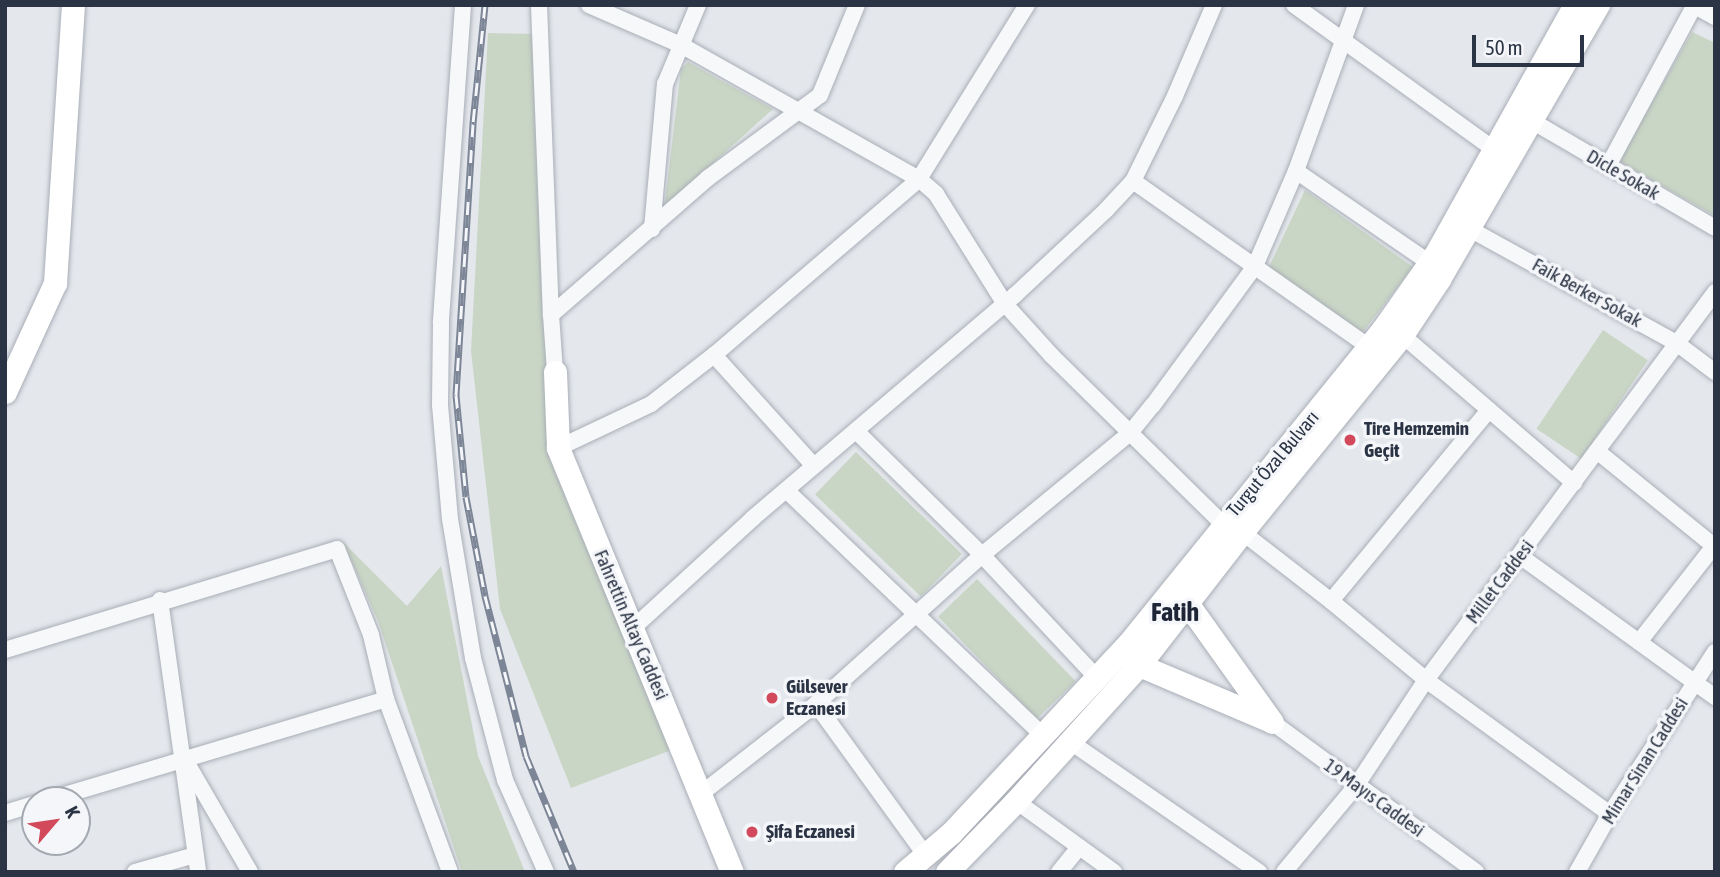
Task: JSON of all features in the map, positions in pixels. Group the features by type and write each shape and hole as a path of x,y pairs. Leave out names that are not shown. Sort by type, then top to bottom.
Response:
{"main road":[{"path":"5,392 55,283 73,5"},
{"name":"Turgut Özal Bulvarı","path":"947,872 1016,801 1139,665 1187,603 1232,528 1461,224 1532,121 1598,5"},
{"name":"Turgut Özal Bulvarı","path":"905,872 926,856 1128,644 1402,335 1461,224 1494,149 1571,7"},
{"name":"Fahrettin Altay Caddesi","path":"555,372 558,448 702,793 732,872"},
{"path":"1187,603 1272,722"},
{"path":"1139,665 1272,722"}],"street":[{"path":"463,5 441,323 440,405 449,507 473,658 505,780 546,872"},
{"path":"539,5 555,372"},
{"path":"589,5 681,46 919,179 936,194 1004,304 1130,433 1232,528 1331,601 1426,680 1610,814"},
{"path":"652,229 665,83 698,5"},
{"path":"551,315 709,178 820,95 857,5"},
{"path":"558,448 651,404 714,355 919,179 1027,5"},
{"path":"1294,5 1494,149"},
{"path":"702,793 816,704 982,555 1130,433 1255,266 1296,171 1341,40 1356,5"},
{"path":"1608,166 1694,5 1715,17"},
{"path":"632,629 786,490 1004,304 1133,181 1175,96 1207,8"},
{"name":"Dicle Sokak","path":"1532,121 1715,228"},
{"path":"1296,171 1430,263"},
{"path":"1133,181 1369,347"},
{"name":"Faik Berker Sokak","path":"1461,224 1675,342 1715,372"},
{"name":"Millet Caddesi","path":"1284,872 1356,786 1426,680 1574,483 1675,342 1715,292"},
{"path":"1402,335 1574,483"},
{"path":"714,355 814,466"},
{"path":"1331,601 1489,410"},
{"path":"856,430 982,555 1096,677"},
{"path":"1597,451 1714,546 1639,642"},
{"path":"786,490 1042,735"},
{"path":"5,650 160,600 337,549 371,635 386,699 450,872"},
{"path":"1520,556 1715,697"},
{"path":"160,600 185,760 198,872"},
{"name":"Mimar Sinan Caddesi","path":"1577,872 1610,814 1715,652"},
{"path":"91,787 386,699"},
{"path":"816,704 926,856"},
{"name":"19 Mayıs Caddesi","path":"1272,722 1476,872"},
{"path":"1069,741 1259,872"},
{"path":"185,760 250,872"},
{"path":"1016,801 1114,872"},
{"path":"1059,872 1079,847"},
{"path":"135,872 195,855"}],"green space":[{"path":"1692,32 1715,43 1715,216 1619,161"},
{"path":"488,33 540,34 558,448 682,746 571,788 500,609 471,351"},
{"path":"688,62 773,109 671,201 665,202 681,69"},
{"path":"1305,190 1413,267 1363,332 1268,269"},
{"path":"1603,330 1648,360 1581,459 1536,429"},
{"path":"856,452 962,554 921,597 815,494"},
{"path":"343,542 407,606 441,566 478,756 525,872 462,872 378,621"},
{"path":"977,579 1076,681 1037,719 938,617"}],"railway":[{"path":"485,5 473,124 456,395 466,497 485,596 526,756 574,872"}],"place":[{"name":"Tire Hemzemin Geçit","path":"1350,440"},
{"name":"Gülsever Eczanesi","path":"772,698"},
{"name":"Şifa Eczanesi","path":"752,832"}],"district":[{"name":"Fatih","path":"1175,613"}]}
